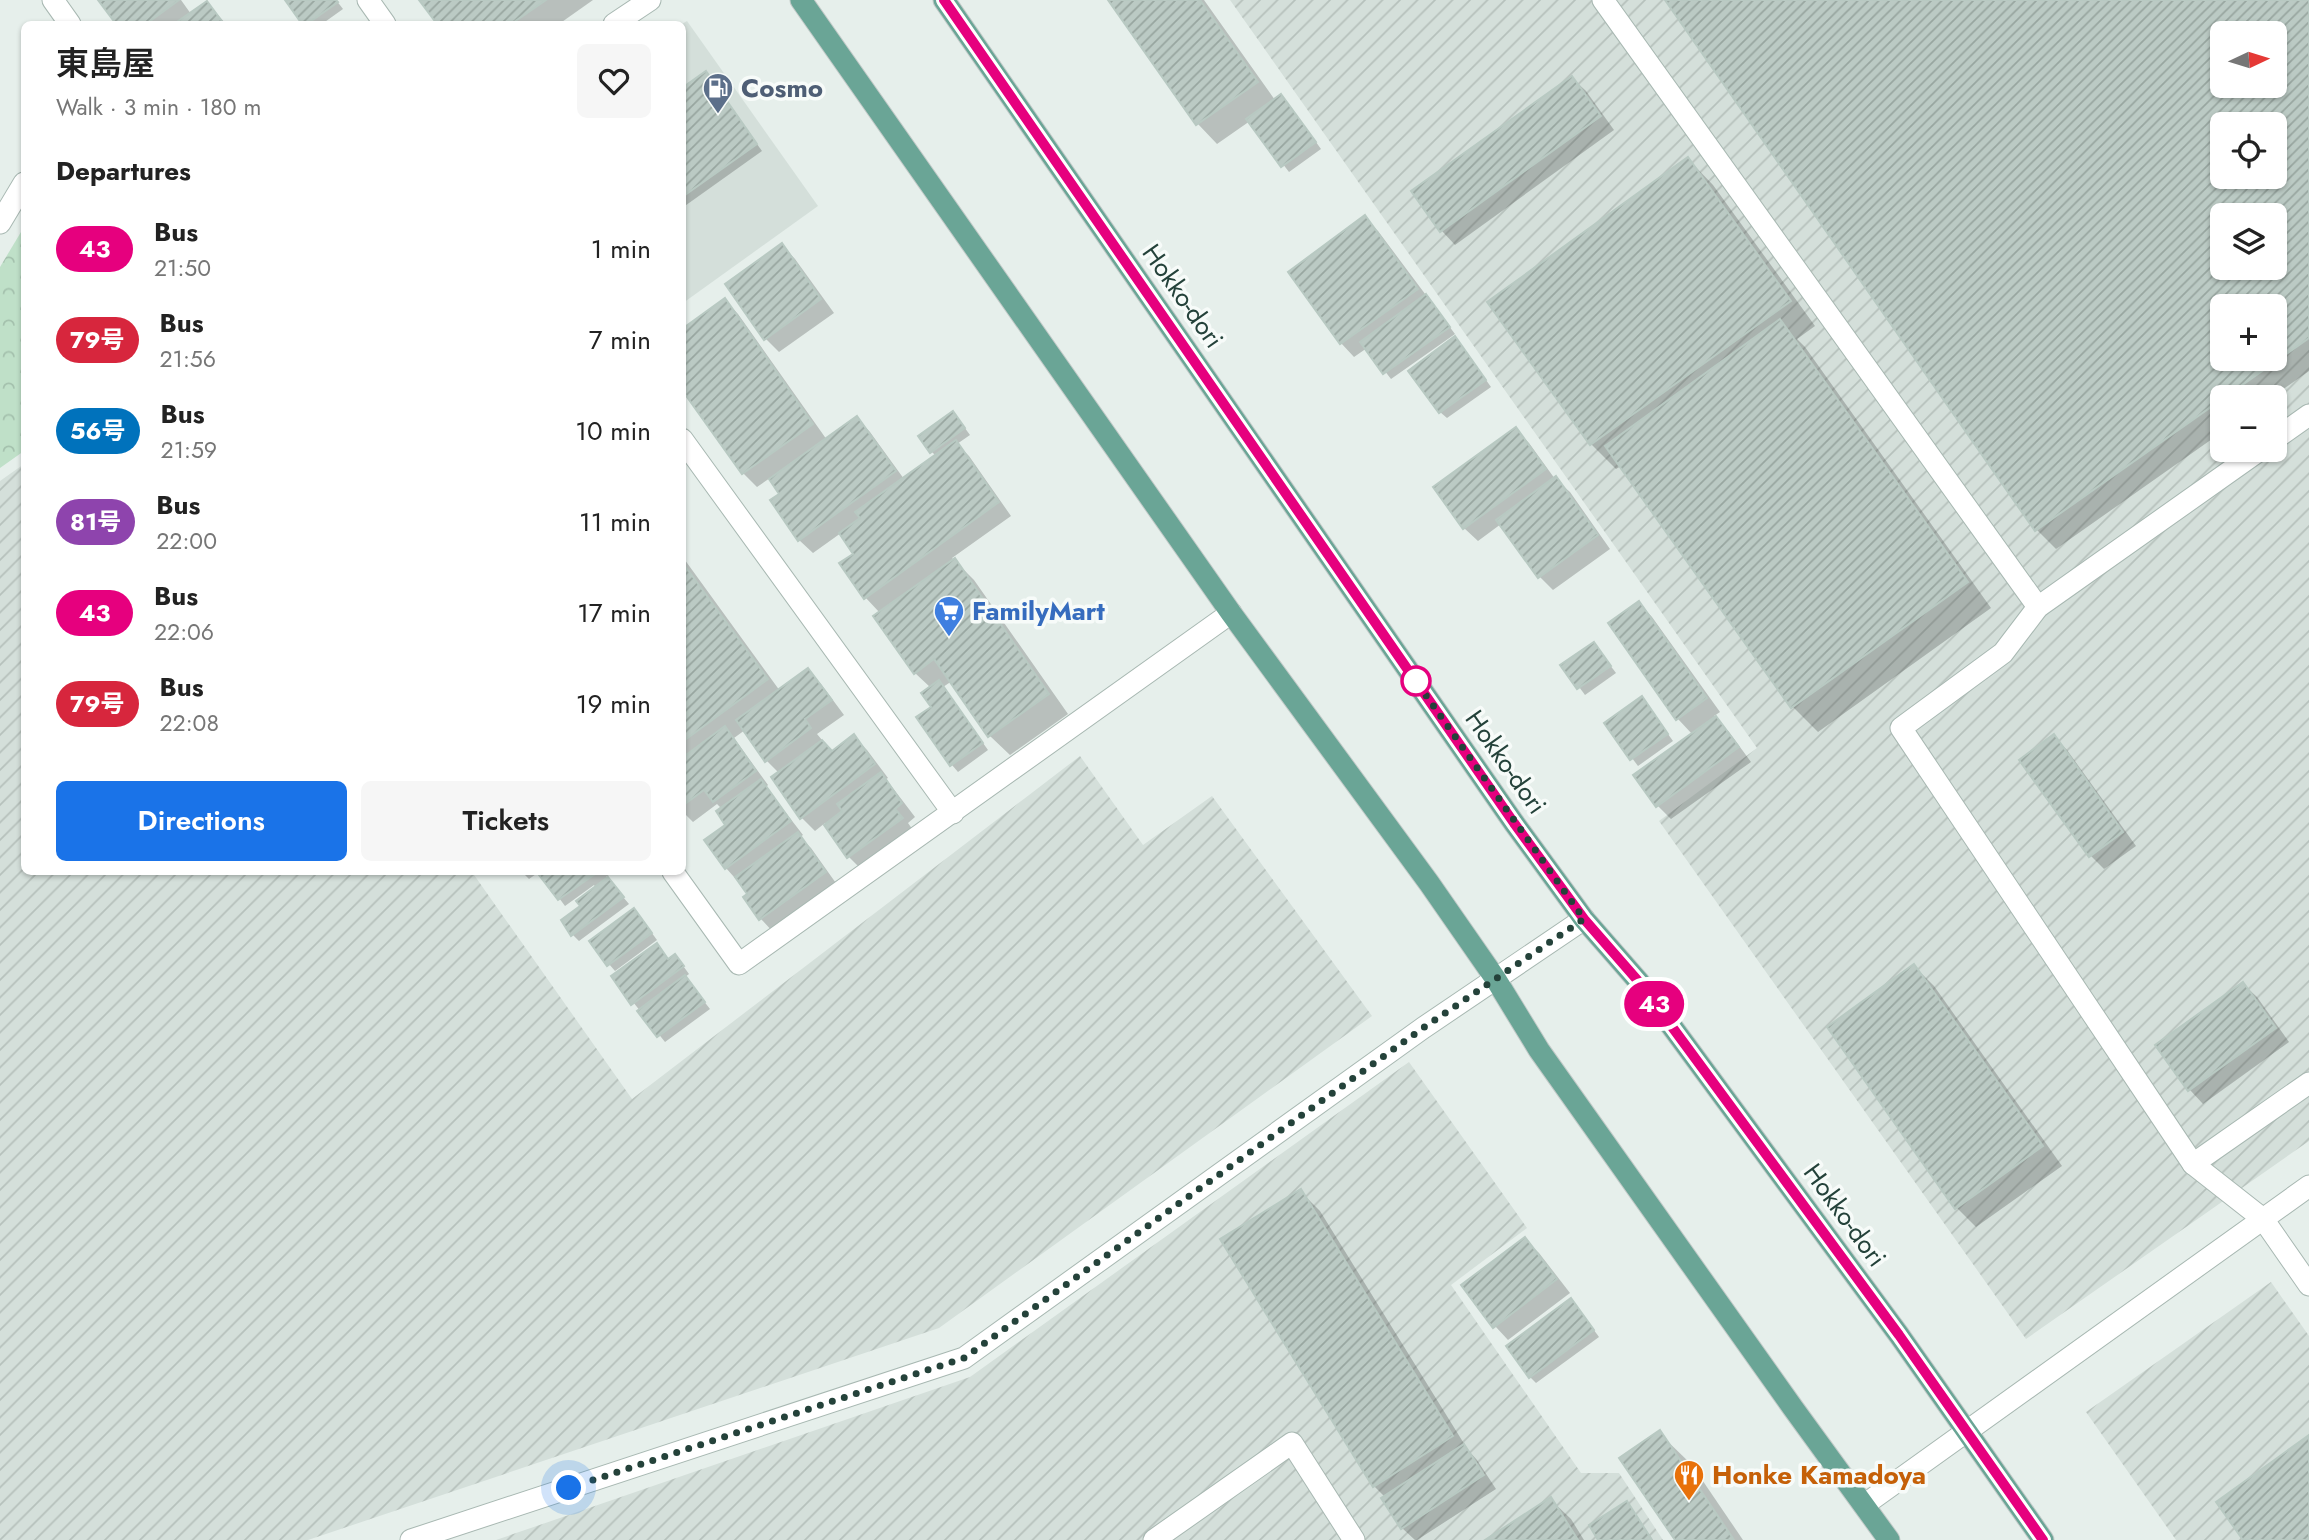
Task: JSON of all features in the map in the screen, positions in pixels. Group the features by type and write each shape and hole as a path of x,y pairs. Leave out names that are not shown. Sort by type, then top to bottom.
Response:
{"main road":[{"path":"800,0 1231,613 1429,883 1495,978 1539,1050 1889,1540"},
{"name":"Hokko-dori","path":"944,0 1507,812 1584,919 1639,982 1899,1335 2043,1540"}],"street":[{"path":"53,0 68,21"},
{"path":"368,0 383,21"},
{"path":"618,21 650,0"},
{"path":"1603,0 2038,607"},
{"path":"0,223 21,188"},
{"path":"2287,431 2309,415"},
{"path":"686,445 953,813"},
{"path":"2243,462 2038,607 2003,653 1901,728 2193,1164 2263,1219 2309,1285"},
{"path":"675,875 739,964 1231,613"},
{"path":"411,1540 964,1358 1495,978 1584,919"},
{"path":"2193,1164 2309,1083"},
{"path":"1864,1505 2309,1186"},
{"path":"1154,1540 1292,1443 1354,1540"}],"shaded area":[{"path":"1230,0 2309,0 2309,1141 2026,1339 1659,821 1757,748"},
{"name":"Cosmo","path":"686,22 818,206 686,301"},
{"path":"21,466 21,875 474,875 632,1099 1080,756 1143,845 1212,796 1372,1016 939,1328 308,1540 0,1540 0,481"},
{"path":"1409,1062 1527,1228 1451,1285 1581,1473 1619,1473 1663,1540 496,1540 970,1377"},
{"path":"2271,1282 2309,1336 2309,1540 2176,1540 2086,1412"}],"green space":[{"path":"21,232 21,453 0,468 0,267"}],"building":[{"path":"98,0 179,0 150,21 114,21"},
{"path":"285,0 338,2 311,21 300,21"},
{"path":"419,0 546,0 515,21 435,21"},
{"path":"1108,0 1200,0 1258,82 1196,125"},
{"path":"1665,0 2309,0 2309,338 2287,353 2287,294 2210,294 2210,371 2262,371 2242,385 2210,385 2210,408 2035,531"},
{"path":"207,1 222,21 178,21"},
{"path":"706,71 757,144 686,194 686,85"},
{"path":"1572,76 1601,116 1440,232 1411,191"},
{"path":"1281,94 1316,142 1281,167 1246,119"},
{"path":"1688,157 1791,301 1590,445 1487,302"},
{"path":"1365,215 1418,289 1340,344 1288,272"},
{"path":"782,243 821,299 764,340 725,284"},
{"path":"1426,294 1450,327 1383,374 1360,342"},
{"path":"725,298 813,424 742,474 686,396 686,326"},
{"path":"1780,319 1968,582 1791,708 1605,446"},
{"path":"1455,336 1486,380 1439,413 1408,371"},
{"path":"953,411 965,428 930,453 918,436"},
{"path":"857,416 896,471 798,541 770,500 779,494 769,479"},
{"path":"1516,427 1546,469 1463,529 1433,487"},
{"path":"956,440 999,502 864,599 839,563 853,554 839,533 860,518 855,512"},
{"path":"1556,476 1598,535 1538,578 1496,520"},
{"name":"FamilyMart","path":"955,558 1049,694 988,737 934,659 914,674 873,616"},
{"path":"686,567 768,679 686,739"},
{"path":"1639,601 1707,698 1676,720 1608,623"},
{"path":"1594,642 1611,666 1577,689 1560,665"},
{"path":"808,668 832,700 805,719 811,728 765,762 736,720"},
{"path":"939,680 983,743 950,766 916,717 931,707 921,693"},
{"path":"1642,696 1668,734 1630,760 1604,723"},
{"path":"1716,716 1739,747 1656,807 1633,775"},
{"path":"725,726 756,771 713,802 704,790 686,803 686,755"},
{"path":"854,734 875,764 800,819 771,777 822,740 832,751"},
{"path":"2054,734 2123,832 2089,857 2019,760"},
{"path":"881,772 902,803 895,809 903,818 847,858 824,825 842,811 837,804"},
{"path":"761,779 791,821 725,869 704,840 725,825 716,811"},
{"path":"798,832 826,872 759,920 743,897 747,894 735,877"},
{"path":"539,875 594,875 558,900"},
{"path":"608,877 624,897 571,936 561,920 580,906 576,901"},
{"path":"634,908 652,933 607,966 589,941"},
{"path":"657,943 668,959 675,954 684,966 631,1005 611,976"},
{"path":"1914,964 2043,1146 1955,1209 1827,1027"},
{"path":"685,975 705,1002 657,1037 637,1011"},
{"path":"2243,982 2276,1028 2188,1091 2155,1045"},
{"path":"1301,1189 1453,1436 1373,1487 1220,1239"},
{"path":"1525,1237 1557,1279 1493,1328 1461,1285"},
{"path":"1571,1298 1594,1330 1529,1378 1506,1346"},
{"path":"1660,1430 1734,1540 1675,1540 1619,1458"},
{"path":"2309,1435 2309,1540 2243,1540 2216,1502"},
{"path":"1464,1444 1484,1475 1401,1529 1381,1498"},
{"path":"1551,1497 1578,1540 1485,1540"},
{"path":"1627,1501 1652,1540 1598,1540 1589,1525"}],"bus line":[{"name":"43","path":"944,0 1514,823 1584,919 1639,982 1899,1335 2043,1540"}],"place":[{"name":"Cosmo","path":"718,115"},
{"name":"FamilyMart","path":"949,638"},
{"name":"Honke Kamadoya","path":"1689,1502"}],"route":[{"path":"569,1488 964,1358 1423,1028 1584,919 1413,677 1416,681"}]}
